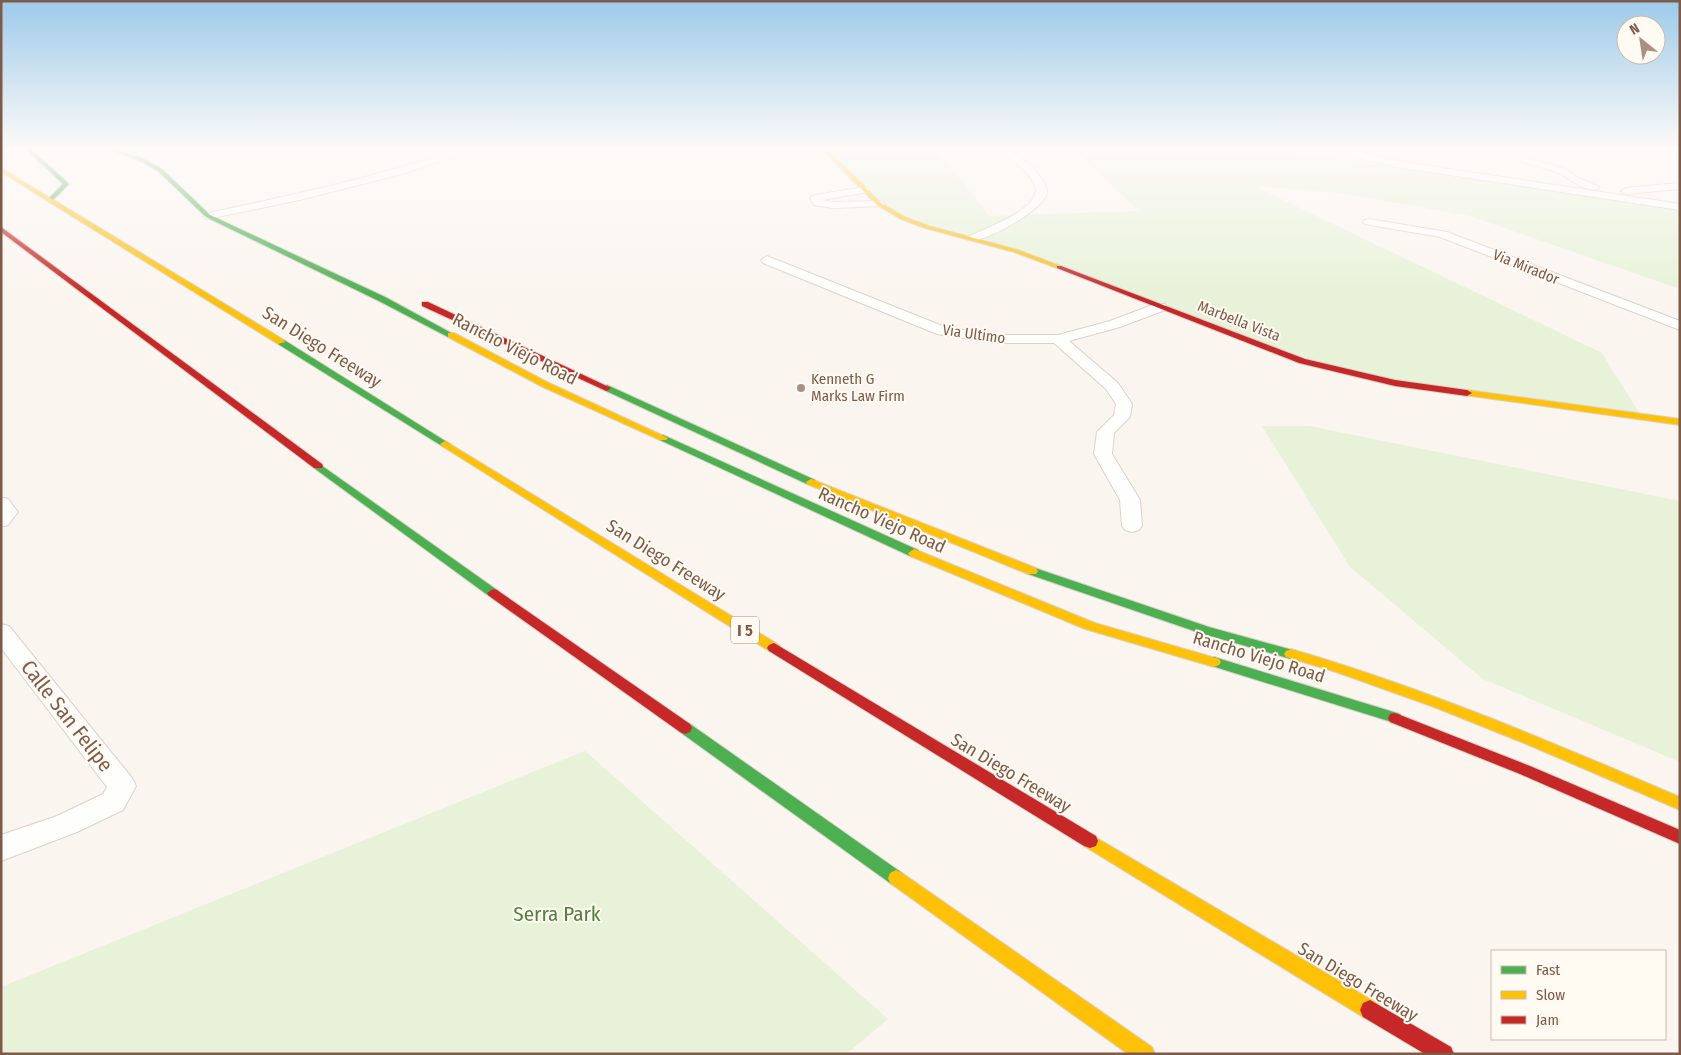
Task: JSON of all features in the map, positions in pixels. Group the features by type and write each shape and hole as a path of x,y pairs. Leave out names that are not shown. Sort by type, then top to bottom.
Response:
{"main road":[{"name":"Rancho Viejo Road","path":"189,198 208,216 382,299 546,385 938,564 1090,626 1305,689 1400,720 1526,770 1680,837"},
{"name":"Marbella Vista","path":"874,198 896,215 913,222 1016,251 1286,356 1349,374 1406,385 1604,410 1680,422"},
{"name":"San Diego Freeway","path":"51,199 922,740 1444,1054"},
{"path":"218,203 246,219"},
{"path":"2,229 367,503 1145,1054"},
{"name":"Rancho Viejo Road","path":"418,300 807,480 1048,578 1205,630 1313,660 1401,690 1515,733 1680,804"}],"street":[{"path":"208,216 293,198"},
{"path":"815,198 818,203 833,205 880,204"},
{"path":"974,238 1032,209 1041,198"},
{"path":"1629,198 1680,207"},
{"name":"Via Mirador","path":"1369,222 1443,234 1680,326"},
{"name":"Via Ultimo","path":"767,260 942,331 994,339 1058,339 1115,324 1160,307"},
{"path":"1058,339 1112,386 1124,404 1122,417 1106,432 1103,454 1130,500 1132,526"},
{"path":"1,503 8,512 1,521"},
{"name":"Calle San Felipe","path":"1,632 122,786 113,802 67,824 1,848"}],"green space":[{"path":"873,198 975,198 989,216 1139,211 1125,198 1279,198 1602,353 1641,416 1349,374 1016,251 940,230 879,204"},
{"path":"1370,198 1601,198 1680,210 1680,289 1470,216"},
{"path":"1262,426 1309,426 1680,501 1680,762 1483,679 1350,567"},
{"name":"Serra Park","path":"585,751 888,1019 846,1054 1,1054 1,987"}],"traffic: fast":[{"path":"189,198 208,216 382,299 451,335"},
{"path":"281,342 445,444"},
{"path":"607,388 811,482"},
{"path":"663,438 914,553"},
{"path":"318,466 493,593"},
{"path":"1032,571 1205,630 1291,654"},
{"path":"1214,662 1395,718"},
{"path":"685,728 896,878"}],"traffic: slow":[{"path":"47,198 281,342"},
{"path":"873,198 879,204 903,218 927,227 1016,251 1059,267"},
{"path":"451,335 546,385 663,438"},
{"path":"1467,393 1680,422"},
{"path":"445,444 774,648"},
{"path":"811,482 1032,571"},
{"path":"914,553 1090,626 1214,662"},
{"path":"1291,654 1390,685 1439,703 1536,742 1680,804"},
{"path":"1090,841 1370,1010"},
{"path":"896,878 1145,1054"}],"traffic: jam":[{"path":"1,229 318,466"},
{"path":"1059,267 1302,361 1395,383 1467,393"},
{"path":"425,304 607,388"},
{"path":"493,593 685,728"},
{"path":"774,648 1090,841"},
{"path":"1395,718 1525,770 1680,837"},
{"path":"1370,1010 1444,1054"}],"place":[{"name":"Kenneth G Marks Law Firm","path":"801,388"}]}
